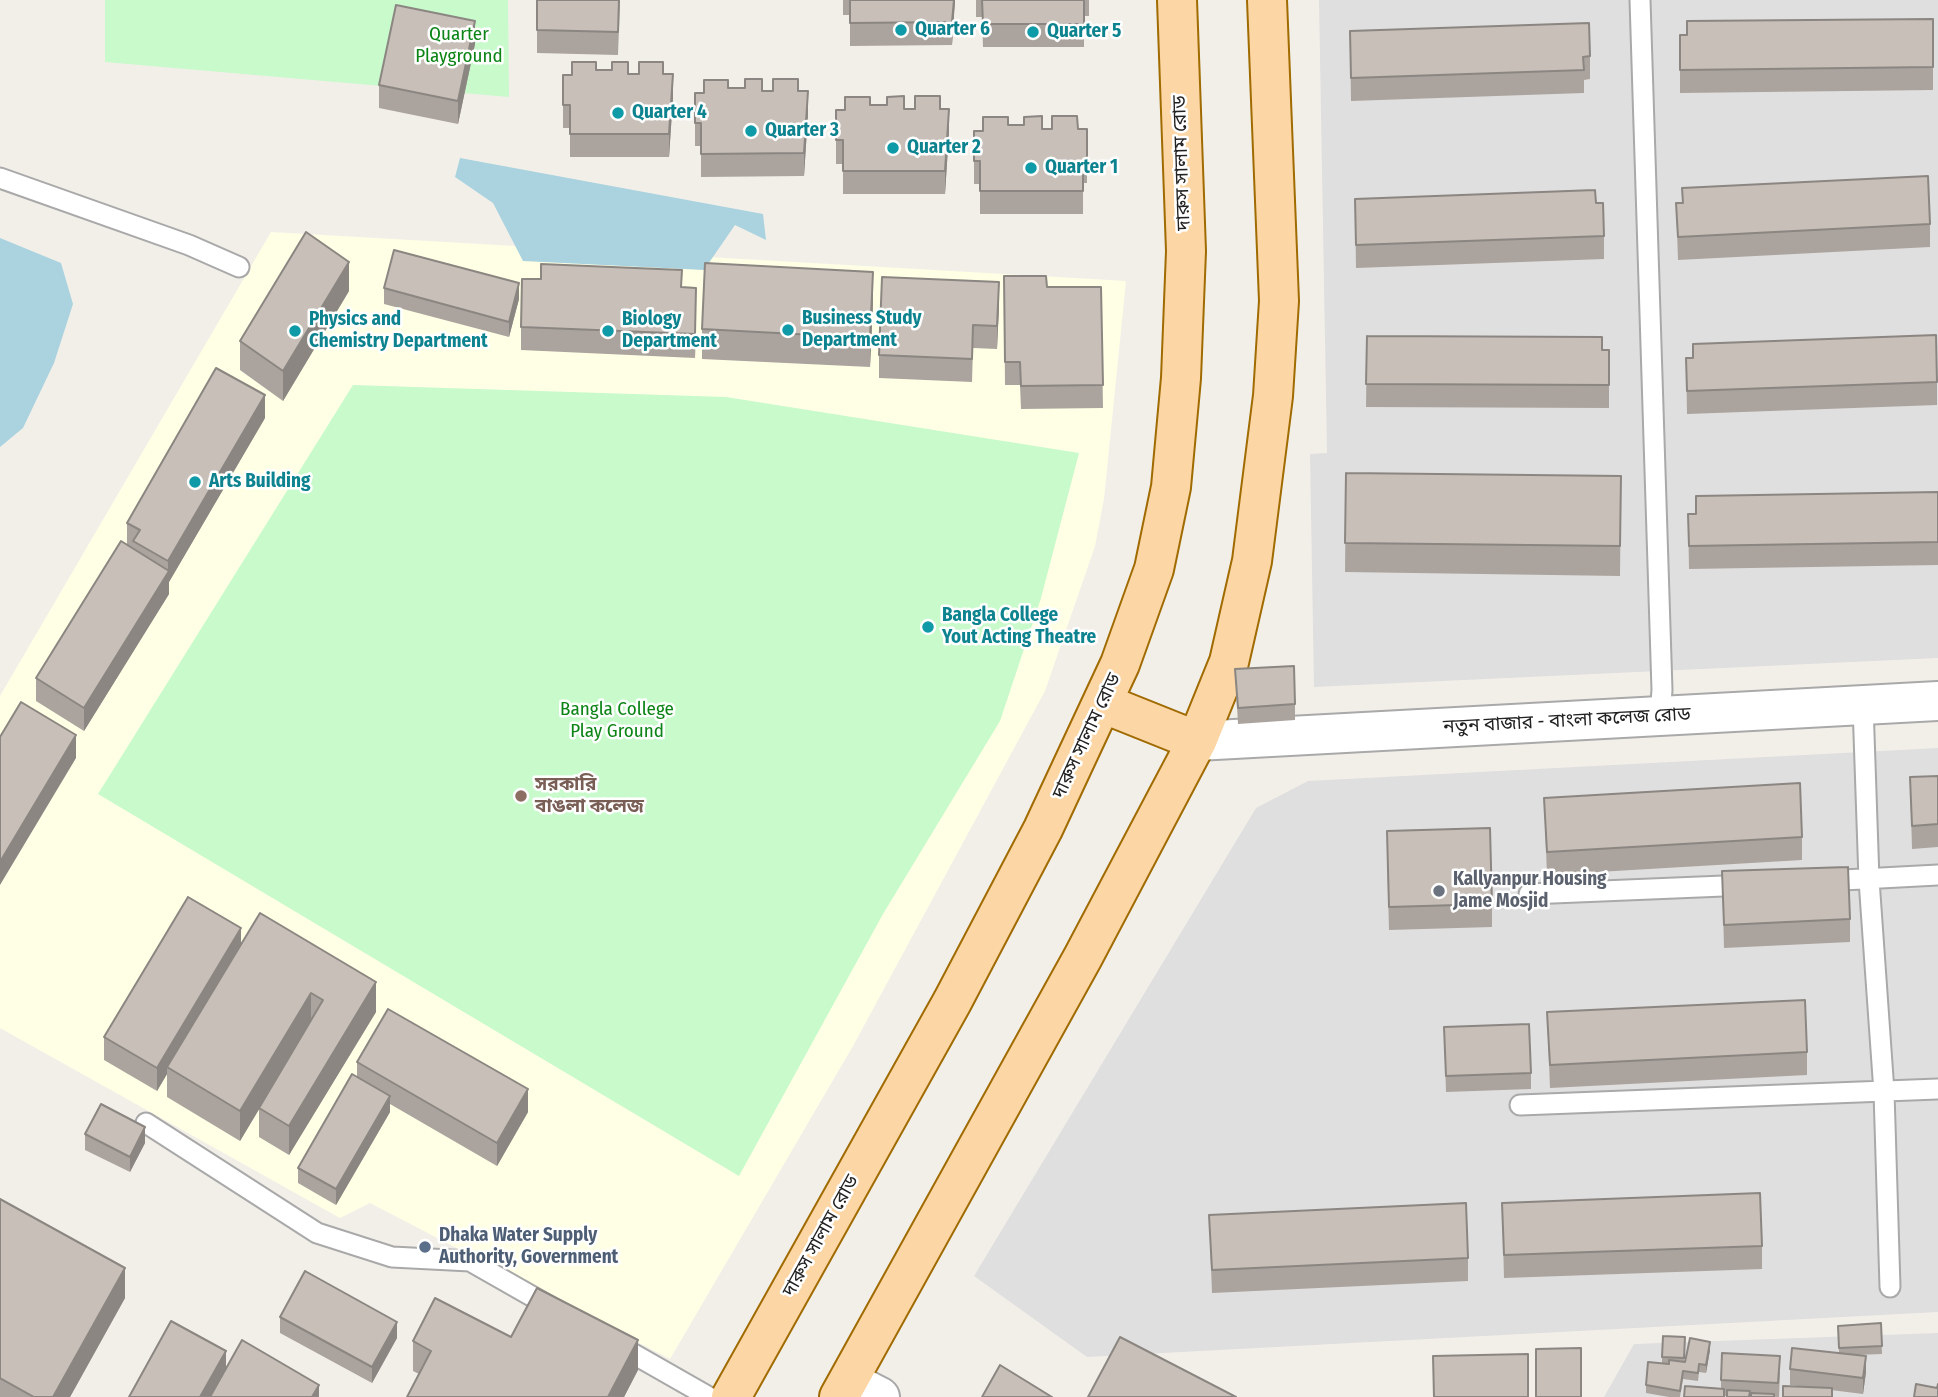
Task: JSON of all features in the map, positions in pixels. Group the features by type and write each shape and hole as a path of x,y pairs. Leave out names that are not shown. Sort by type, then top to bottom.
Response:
{"main road":[{"name":"দারুস সালাম রোড","path":"731,1397 959,990 1043,829 1120,664 1154,569 1171,486 1181,378 1186,251 1177,0"},
{"path":"856,1392 1197,741 1229,662 1252,561 1273,396 1279,301 1266,0"},
{"path":"1102,703 1197,741"}],"street":[{"name":"নতুন বাজার - বাংলা কলেজ রোড","path":"1197,741 1938,701"}],"lane":[{"path":"1640,0 1662,677 1660,716"},
{"path":"0,178 189,244 239,267"},
{"path":"1863,705 1869,880 1884,1092 1890,1287"},
{"path":"1801,883 1938,876"},
{"path":"1529,894 1774,884"},
{"path":"1520,1105 1938,1089"},
{"path":"146,1123 317,1233 392,1256 470,1261 578,1322"},
{"path":"602,1336 709,1397"}],"shaded area":[{"path":"1319,0 1938,0 1938,658 1314,687 1310,454 1327,453"},
{"name":"সরকারি বাঙলা কলেজ","path":"271,232 1126,281 1104,499 1095,546 1045,691 853,1046 670,1359 370,1203 340,1218 0,1028 0,885 76,758 0,760 0,696","holes":["348,291 283,400 241,371"]},
{"path":"1938,748 1938,1312 1087,1357 974,1276 1256,808 1308,781"},
{"path":"1938,1333 1938,1397 1604,1397 1634,1344"}],"green space":[{"name":"Quarter Playground","path":"105,0 508,0 509,97 105,62"},
{"name":"Bangla College Play Ground","path":"353,385 726,397 1079,453 1041,598 1000,721 883,914 739,1176 98,794"}],"water":[{"path":"460,158 763,214 766,240 735,225 704,270 523,261 493,203 455,177"},
{"path":"0,238 61,263 73,304 54,363 23,428 0,447"}],"building":[{"path":"537,0 619,0 618,32 537,30"},
{"path":"850,0 954,0 952,22 850,23"},
{"path":"982,0 1084,0 1084,24 983,24"},
{"path":"396,5 475,21 458,101 379,85"},
{"path":"1933,19 1933,67 1680,70 1680,35 1687,35 1687,21"},
{"path":"1589,23 1590,56 1583,57 1584,70 1351,78 1350,31"},
{"name":"Quarter 4","path":"572,62 596,62 596,70 612,70 612,62 628,62 628,74 639,74 639,62 663,62 663,74 673,74 669,134 570,134 570,105 563,105 563,75 572,75"},
{"name":"Quarter 3","path":"745,79 762,79 762,91 773,91 773,79 798,79 798,91 808,91 804,153 701,154 701,123 695,123 695,93 704,93 704,80 728,80 728,88 745,88"},
{"name":"Quarter 2","path":"904,96 904,109 915,109 915,96 940,96 940,109 949,109 945,171 843,171 843,140 836,140 836,110 845,110 845,97 870,97 870,105 887,105 887,97"},
{"name":"Quarter 1","path":"1042,116 1042,129 1052,129 1052,116 1077,116 1078,129 1087,129 1083,191 980,191 980,161 974,161 974,131 983,131 983,117 1008,117 1008,125 1024,125 1024,117"},
{"path":"1928,176 1930,224 1678,237 1676,203 1683,203 1682,188"},
{"path":"1595,190 1596,203 1603,203 1604,236 1356,245 1355,199"},
{"path":"306,232 349,262 283,371 240,341"},
{"path":"394,250 519,283 509,322 384,288"},
{"path":"705,263 873,272 870,338 702,329"},
{"name":"Biology Department","path":"541,264 682,270 681,287 696,288 695,334 521,327 522,279 541,279"},
{"path":"1004,276 1046,276 1047,287 1101,287 1103,385 1021,386 1020,362 1005,362"},
{"path":"882,277 999,282 997,326 973,325 972,359 879,355"},
{"path":"1936,335 1937,382 1687,391 1686,358 1693,358 1693,344"},
{"path":"1367,336 1602,337 1602,350 1609,350 1609,385 1366,384"},
{"name":"Arts Building","path":"216,368 265,395 168,561 133,541 140,530 127,523"},
{"path":"1346,473 1621,476 1620,546 1345,543"},
{"path":"1938,492 1938,542 1689,546 1688,514 1696,514 1696,496"},
{"path":"121,541 169,571 84,708 36,678"},
{"path":"1294,666 1295,704 1238,708 1235,669"},
{"path":"21,702 76,735 0,862 0,737"},
{"path":"1938,776 1938,824 1912,826 1910,777"},
{"path":"1800,783 1802,837 1547,852 1544,798"},
{"name":"Kallyanpur Housing Jame Mosjid","path":"1490,828 1492,904 1389,907 1387,831"},
{"path":"1848,867 1850,919 1724,925 1722,871"},
{"path":"188,897 241,928 157,1068 104,1037"},
{"path":"260,913 376,982 289,1126 259,1108 323,1000 311,993 240,1111 167,1067"},
{"path":"1805,1000 1807,1052 1550,1065 1547,1012"},
{"path":"388,1009 528,1089 497,1143 357,1062"},
{"path":"1529,1024 1531,1073 1446,1076 1444,1027"},
{"path":"352,1074 390,1096 336,1189 298,1168"},
{"path":"101,1104 145,1127 130,1157 85,1134"},
{"path":"1760,1193 1762,1246 1504,1255 1502,1203"},
{"path":"0,1199 125,1268 53,1397 34,1397 0,1378"},
{"path":"1466,1203 1468,1258 1212,1270 1209,1215"},
{"path":"305,1271 397,1322 372,1367 280,1317"},
{"path":"537,1288 638,1340 608,1397 407,1397 431,1351 413,1341 435,1298 511,1337"},
{"path":"171,1321 226,1351 200,1397 129,1397"},
{"path":"1881,1323 1882,1346 1839,1348 1838,1326"},
{"path":"1663,1336 1685,1337 1684,1358 1662,1357"},
{"path":"1120,1337 1236,1397 1088,1397"},
{"path":"1690,1338 1710,1342 1706,1365 1699,1364 1698,1373 1683,1371 1680,1391 1646,1385 1648,1362 1685,1362"},
{"path":"242,1340 319,1385 312,1397 210,1397"},
{"path":"1581,1348 1581,1397 1536,1397 1536,1349"},
{"path":"1792,1348 1866,1356 1863,1378 1790,1369"},
{"path":"1722,1353 1780,1356 1778,1383 1721,1380"},
{"path":"1528,1354 1528,1397 1434,1397 1433,1356"},
{"path":"1000,1365 1052,1397 982,1397"},
{"path":"1916,1384 1937,1388 1938,1384 1938,1397 1914,1397"},
{"path":"1685,1386 1724,1389 1724,1397 1684,1397"},
{"path":"1783,1386 1832,1388 1832,1397 1783,1397"},
{"path":"1727,1390 1750,1391 1749,1397 1727,1397"},
{"path":"1751,1393 1774,1394 1774,1397 1751,1397"}],"place":[{"name":"Quarter 6","path":"901,30"},
{"name":"Quarter 5","path":"1033,32"},
{"name":"Quarter 4","path":"618,113"},
{"name":"Quarter 3","path":"751,131"},
{"name":"Quarter 2","path":"893,148"},
{"name":"Quarter 1","path":"1031,168"},
{"name":"Business Study Department","path":"788,330"},
{"name":"Physics and Chemistry Department","path":"295,331"},
{"name":"Biology Department","path":"608,331"},
{"name":"Arts Building","path":"195,482"},
{"name":"Bangla College Yout Acting Theatre","path":"928,627"},
{"name":"সরকারি বাঙলা কলেজ","path":"521,796"},
{"name":"Kallyanpur Housing Jame Mosjid","path":"1439,891"},
{"name":"Dhaka Water Supply Authority, Government","path":"425,1247"}]}
